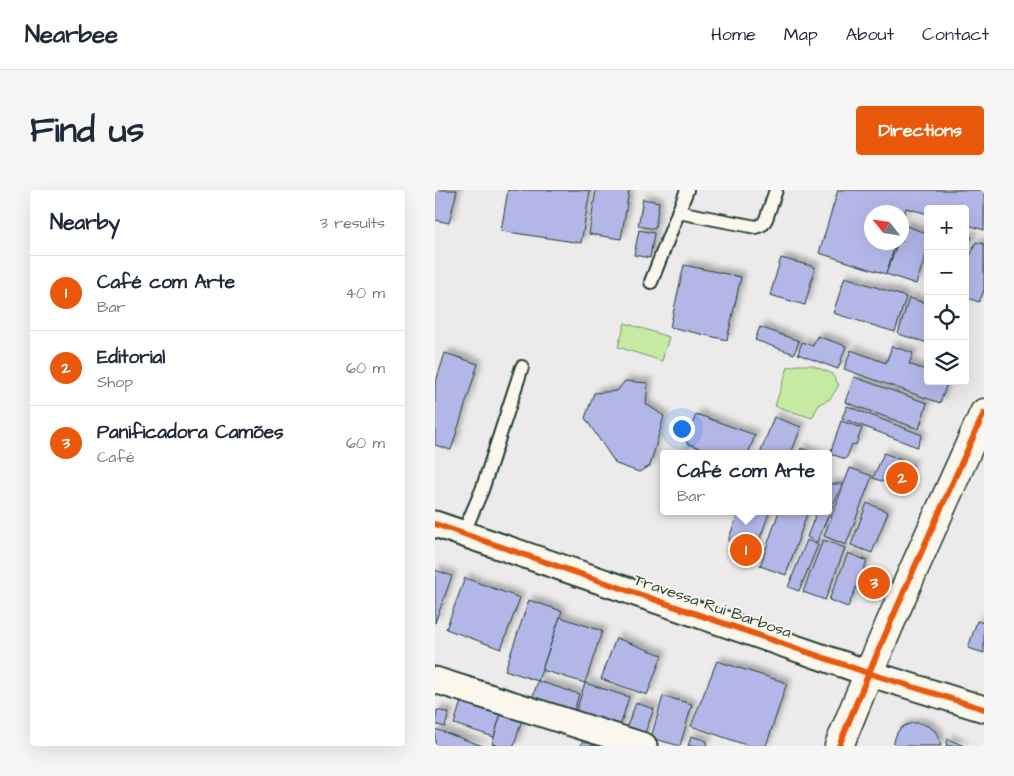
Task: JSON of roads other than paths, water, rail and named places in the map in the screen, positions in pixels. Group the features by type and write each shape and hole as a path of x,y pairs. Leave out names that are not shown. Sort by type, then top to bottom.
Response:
{"street":[{"path":"839,746 900,599 984,413"},
{"name":"Travessa Rui Barbosa","path":"435,524 868,673 984,709"},
{"path":"435,680 644,746"}],"lane":[{"path":"651,282 687,190"},
{"path":"678,212 757,227 767,219 776,190"},
{"path":"463,534 482,490 522,367"}],"place":[{"name":"Editorial","path":"902,478"},
{"name":"Café com Arte","path":"746,550"},
{"name":"Panificadora Camões","path":"874,583"}]}
